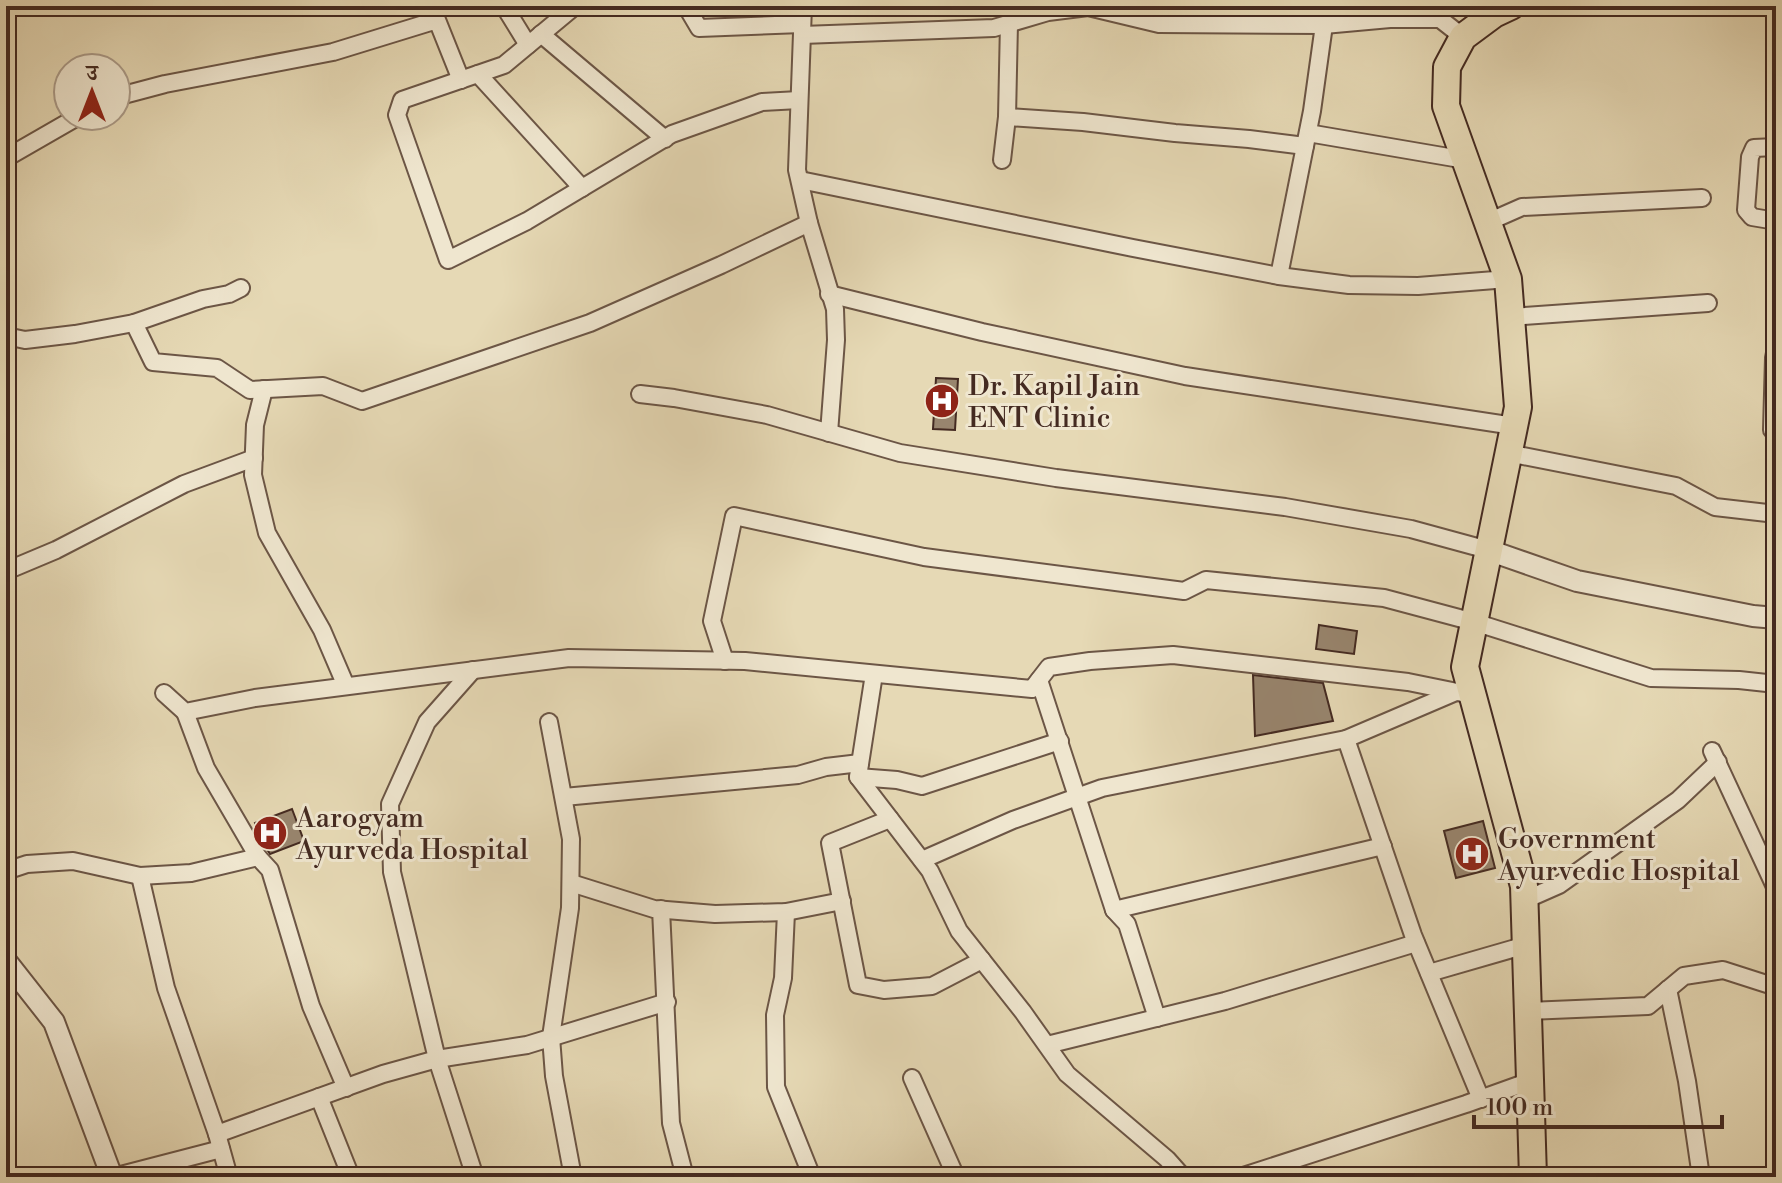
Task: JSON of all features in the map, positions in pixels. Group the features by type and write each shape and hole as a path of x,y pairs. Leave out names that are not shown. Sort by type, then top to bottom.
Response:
{"main road":[{"path":"1511,6 1494,14 1463,37 1447,67 1446,106 1508,279 1518,407 1465,667 1464,694 1524,886 1533,1177"}],"street":[{"path":"504,6 535,40 665,139"},
{"path":"575,6 504,65 402,100 397,115 448,260 527,221 672,134 762,102 799,100"},
{"path":"686,6 699,28 994,28 1048,12 1088,7 1159,24 1324,25 1390,19 1440,19 1463,37"},
{"path":"803,6 797,170 809,223 835,309 836,340 829,433"},
{"path":"1279,276 1306,140 1324,25 1320,6"},
{"path":"132,93 333,52 437,20 461,80"},
{"path":"1002,160 1007,117 1009,23"},
{"path":"478,74 582,188"},
{"path":"1007,117 1306,140 1466,160"},
{"path":"6,158 52,132"},
{"path":"1776,147 1754,148 1750,157 1746,210 1752,217 1776,221"},
{"path":"800,180 1279,276 1349,285 1418,286 1508,279"},
{"path":"1488,222 1522,207 1702,198"},
{"path":"134,323 153,362 217,368 250,390 323,386 362,401 590,323 809,223"},
{"path":"6,336 25,340 134,323 241,288"},
{"path":"829,294 982,332 1185,376 1514,426"},
{"path":"1511,317 1708,303"},
{"path":"1772,430 1776,348"},
{"path":"264,389 255,425 253,475 267,533 322,630 346,686"},
{"path":"640,394 767,415 900,453 1056,478 1301,510 1411,529 1488,550 1577,581 1776,618"},
{"path":"1508,453 1676,486 1715,507 1776,514"},
{"path":"6,571 56,550 184,484 254,458"},
{"path":"725,661 712,621 734,516 924,557 1184,591 1206,580 1384,598 1474,622 1651,678 1776,684"},
{"path":"185,712 255,698 569,658 745,661 1032,689 1049,667 1173,655 1408,682 1464,694"},
{"path":"473,670 427,722 390,804 392,872 437,1059 475,1177"},
{"path":"874,674 859,770 890,819 930,871 959,931 1067,1074 1167,1159 1183,1177"},
{"path":"1039,680 1114,910 1127,924 1157,1018"},
{"path":"164,693 185,712 206,768 258,857 270,870 311,1006 346,1088"},
{"path":"922,860 1013,820 1102,788 1346,739 1464,694"},
{"path":"549,722 571,839 570,908 551,1037 554,1076 573,1177"},
{"path":"1346,739 1416,943 1481,1099"},
{"path":"564,797 798,775 826,767 859,770 922,786 1060,741"},
{"path":"1525,900 1559,885 1678,800 1715,756 1776,889"},
{"path":"890,819 830,843 858,985 884,990 932,986 982,960"},
{"path":"1114,910 1383,846"},
{"path":"6,871 27,864 73,861 140,876 191,873 258,857"},
{"path":"140,876 166,988 229,1177"},
{"path":"571,883 654,909 715,914 786,912 842,901"},
{"path":"661,909 671,1123 685,1177"},
{"path":"786,912 783,978 775,1015 776,1087 812,1177"},
{"path":"1047,1045 1225,1001 1416,943"},
{"path":"1429,973 1526,945"},
{"path":"6,961 54,1022 112,1177 219,1142 319,1097 437,1059 527,1045 667,1002"},
{"path":"1528,1011 1648,1006 1684,976 1723,970 1776,987"},
{"path":"1668,989 1687,1081 1701,1177"},
{"path":"912,1078 956,1177"},
{"path":"1240,1177 1530,1081"},
{"path":"319,1097 351,1177"}],"building":[{"path":"936,378 958,379 955,430 933,429"},
{"path":"1319,625 1357,631 1354,654 1316,649"},
{"path":"1253,675 1323,683 1333,721 1255,736"},
{"path":"292,809 304,841 270,854 255,830 255,823"},
{"path":"1483,821 1495,868 1456,878 1444,831"}],"place":[{"name":"Dr. Kapil Jain ENT Clinic","path":"942,401"},
{"name":"Aarogyam Ayurveda Hospital","path":"270,833"},
{"name":"Government Ayurvedic Hospital","path":"1472,854"}]}
